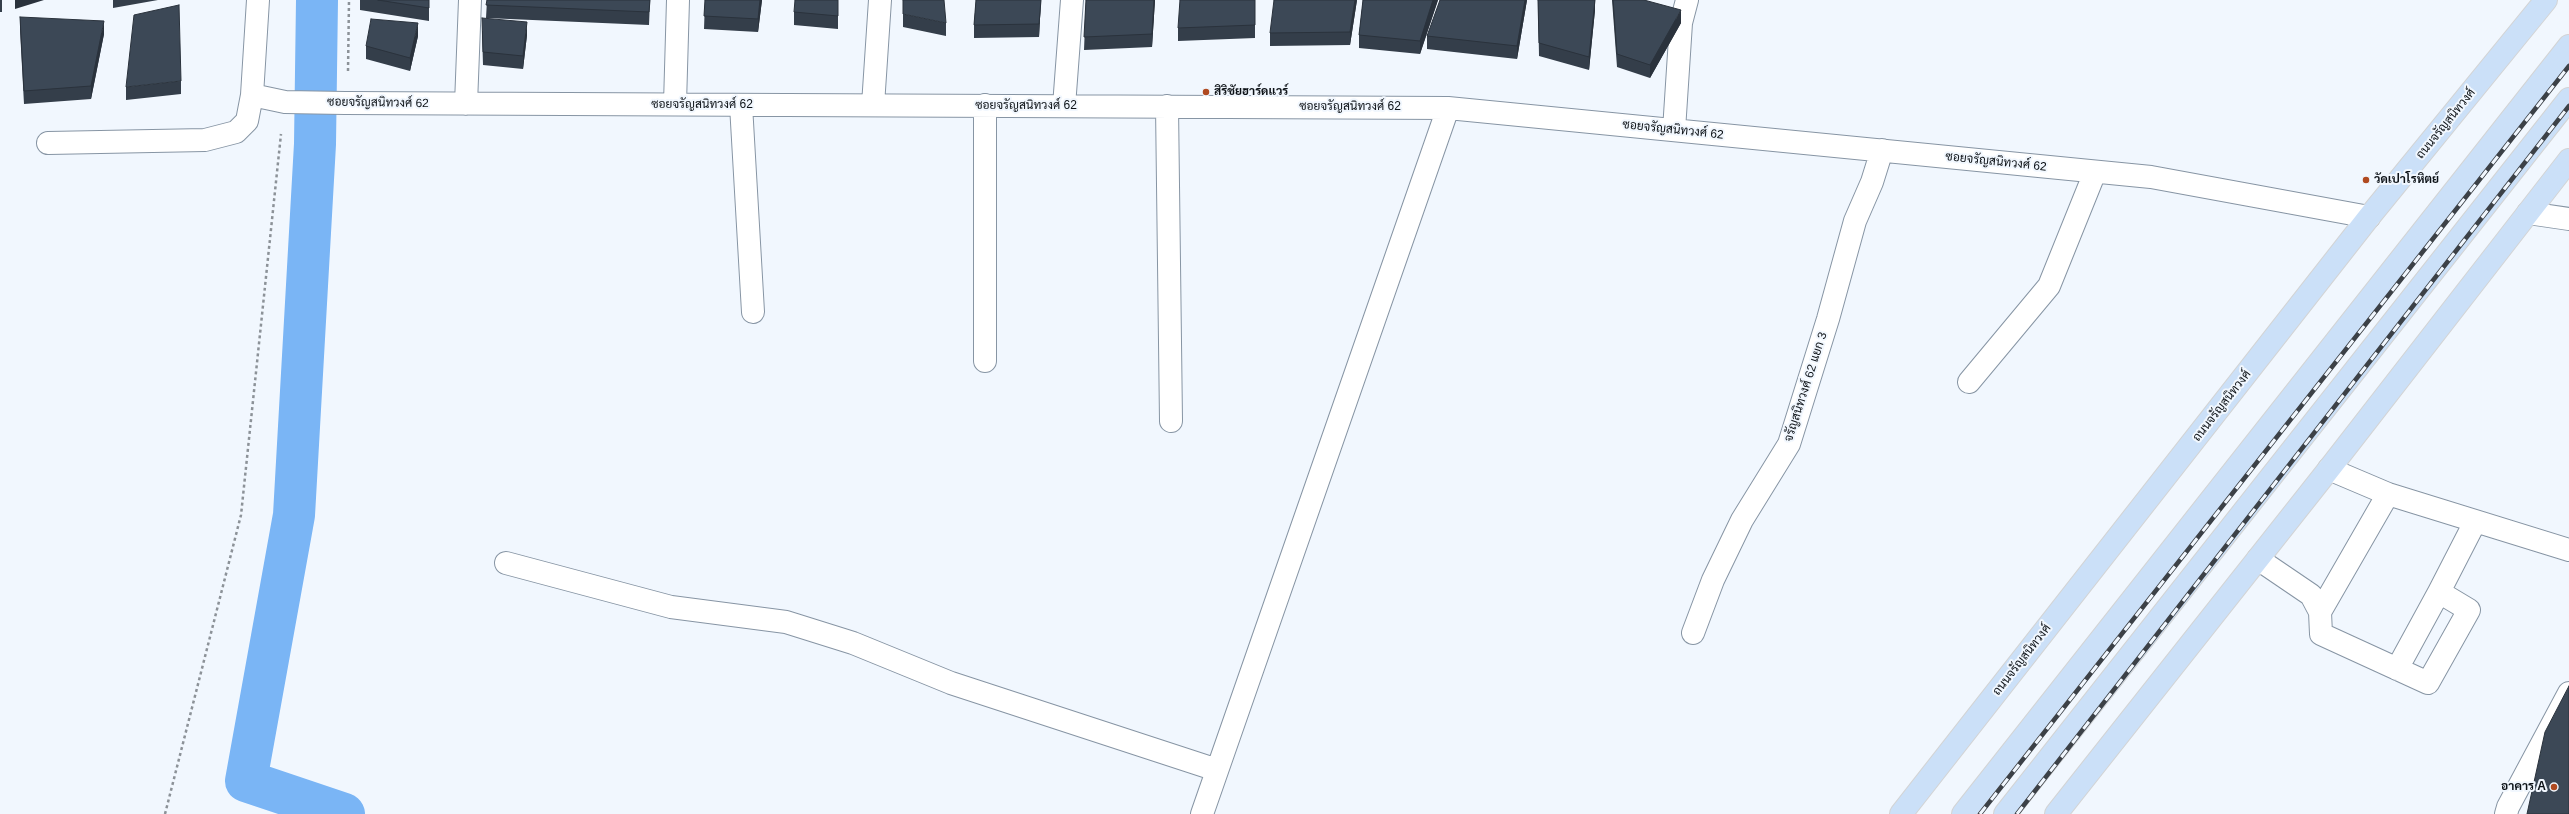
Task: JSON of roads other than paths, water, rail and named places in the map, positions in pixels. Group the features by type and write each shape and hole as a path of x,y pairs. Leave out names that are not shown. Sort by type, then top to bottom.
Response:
{"main road":[{"name":"ถนนจรัญสนิทวงศ์","path":"1901,814 2369,217 2546,0"},
{"path":"1963,814 2569,46"},
{"path":"2005,814 2569,99"},
{"path":"2056,814 2329,469 2569,160"}],"street":[{"path":"48,143 205,140 236,132 247,121 252,95 258,0"},
{"path":"466,104 470,0"},
{"path":"675,104 678,0"},
{"path":"873,105 880,0"},
{"path":"1064,106 1072,0"},
{"path":"1674,130 1681,24 1687,0"},
{"name":"ซอยจรัญสนิทวงศ์ 62","path":"252,95 285,102 347,103 1448,108 2152,178 2369,217"},
{"path":"741,105 753,312"},
{"path":"985,106 986,361"},
{"path":"1167,106 1172,421"},
{"path":"1202,814 1448,108"},
{"name":"จรัญสนิทวงศ์ 62 แยก 3","path":"1693,633 1714,580 1742,520 1789,444 1828,320 1855,221 1872,182 1882,150"},
{"path":"1969,382 2049,286 2095,172"},
{"path":"2528,213 2569,219"},
{"path":"2329,469 2388,494 2569,550"},
{"path":"2320,612 2388,494"},
{"path":"2397,669 2475,522"},
{"path":"2258,559 2311,595 2320,612 2322,634 2428,683 2469,610 2439,592"},
{"path":"506,563 671,607 786,622 853,644 951,683 1218,770"},
{"path":"2506,814 2524,777 2569,694"},
{"path":"2524,777 2546,784"}],"waterway":[{"path":"317,0 315,144 294,515 246,781 344,814"}],"railway":[{"path":"1980,814 2569,66"},
{"path":"2017,814 2569,106"}],"place":[{"name":"สิริชัยฮาร์ดแวร์","path":"1206,92"},
{"name":"วัดเปาโรหิตย์","path":"2366,180"},
{"name":"อาคาร A","path":"2554,787"}]}
